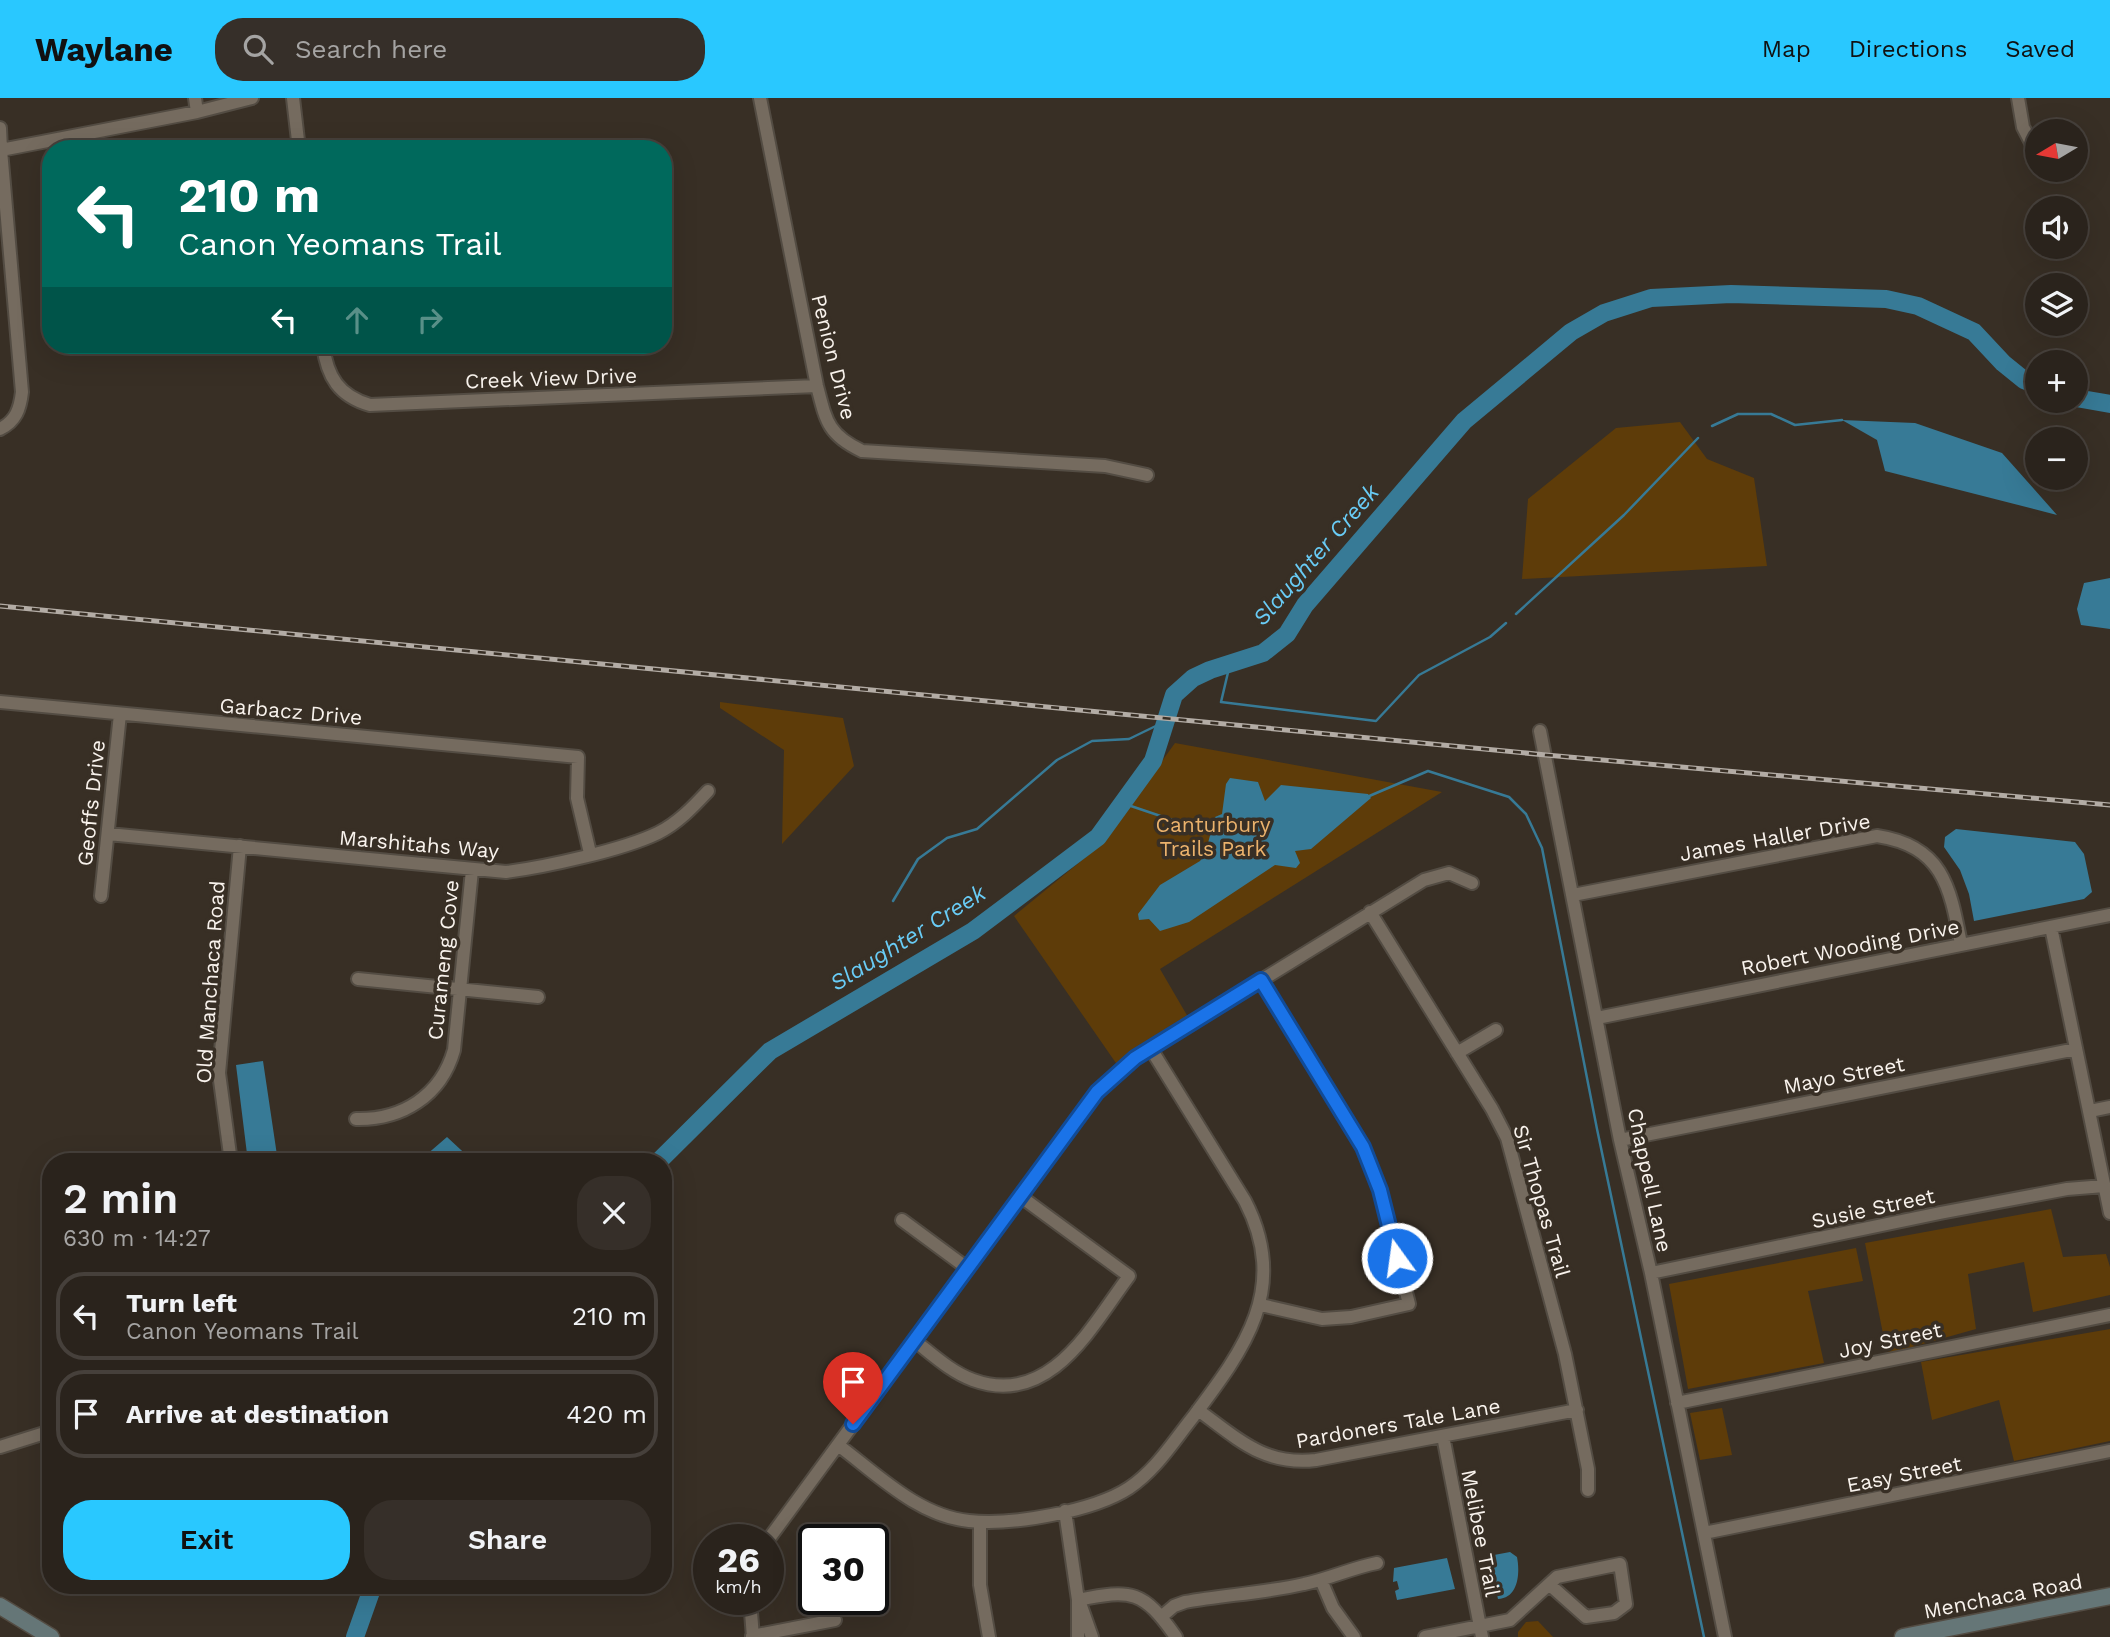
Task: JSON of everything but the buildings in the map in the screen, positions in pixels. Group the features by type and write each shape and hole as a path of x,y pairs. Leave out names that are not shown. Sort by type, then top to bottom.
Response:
{"main road":[{"name":"Menchaca Road","path":"1903,1637 2110,1595"},
{"path":"0,1606 51,1637"}],"street":[{"path":"195,98 197,112"},
{"path":"53,140 197,112 253,98"},
{"path":"293,98 298,140"},
{"name":"Penion Drive","path":"760,98 817,386 825,417 834,434 862,451 1105,466 1147,475"},
{"path":"2018,98 2025,131"},
{"path":"0,128 4,251 22,392 18,412 10,423 0,429"},
{"path":"1,150 42,142"},
{"name":"Creek View Drive","path":"325,354 332,379 342,394 370,405 817,386"},
{"name":"Garbacz Drive","path":"0,702 578,757 577,798 590,853"},
{"name":"Geoffs Drive","path":"101,896 120,714"},
{"name":"Chappell Lane","path":"1540,730 1620,1140 1651,1273 1725,1637"},
{"name":"Marshitahs Way","path":"108,834 472,870 519,870 658,833 687,813 708,791"},
{"name":"James Haller Drive","path":"1573,895 1877,836 1913,846 1939,869 1949,890 1961,944"},
{"name":"Old Manchaca Road","path":"231,1153 219,1073 240,846"},
{"name":"Curameng Cove","path":"356,1119 393,1115 410,1108 434,1088 454,1050 472,870"},
{"path":"780,1524 1097,1092 1126,1065 1370,912 1434,875 1457,874 1472,883"},
{"name":"Sir Thopas Trail","path":"1370,912 1507,1138 1577,1410 1588,1469 1588,1490"},
{"name":"Robert Wooding Drive","path":"1597,1018 2110,915"},
{"path":"2051,927 2110,1213"},
{"path":"358,979 538,997"},
{"path":"1261,980 1363,1147 1380,1190 1409,1304 1335,1319 1311,1318 1261,1305"},
{"path":"1457,1053 1496,1030"},
{"path":"838,1445 921,1505 947,1517 980,1522 1065,1510 1106,1500 1129,1488 1160,1460 1249,1336 1261,1305 1263,1252 1251,1213 1151,1049"},
{"name":"Mayo Street","path":"1620,1140 2076,1049"},
{"path":"2090,1111 2110,1107"},
{"name":"Susie Street","path":"1651,1273 1991,1203 2067,1189 2104,1186"},
{"path":"915,1341 951,1368 973,1380 1005,1384 1031,1380 1055,1369 1063,1362 1129,1276 1020,1196"},
{"path":"902,1220 967,1268"},
{"name":"Joy Street","path":"1677,1403 2110,1315"},
{"name":"Pardoners Tale Lane","path":"1198,1410 1255,1450 1280,1461 1316,1460 1577,1410"},
{"path":"0,1447 42,1434"},
{"name":"Melibee Trail","path":"1443,1436 1480,1632"},
{"name":"Easy Street","path":"1704,1533 2110,1451"},
{"path":"1065,1510 1078,1600 1078,1637"},
{"path":"980,1522 980,1585 989,1637"},
{"path":"1161,1618 1174,1606 1185,1602 1252,1595 1321,1580 1342,1570 1377,1563"},
{"path":"1425,1637 1480,1632 1510,1620 1550,1585 1564,1575 1620,1564 1626,1604 1614,1613 1587,1617 1550,1585"},
{"path":"1321,1580 1333,1608 1354,1637"},
{"path":"1078,1600 1126,1592 1141,1599 1176,1637"},
{"path":"1078,1600 1092,1637"},
{"path":"751,1615 753,1637 835,1620"}],"green space":[{"path":"1680,422 1707,459 1754,478 1767,566 1522,579 1528,499 1616,428"},
{"path":"720,702 843,718 854,766 782,844 784,750 720,708"},
{"name":"Canturbury Trails Park","path":"1175,743 1442,792 1160,969 1188,1017 1118,1066 1014,916 1103,843"},
{"path":"2051,1209 2063,1257 2106,1254 2110,1267 2110,1295 2033,1312 2024,1262 1968,1274 1976,1329 1887,1354 1865,1243"},
{"path":"1856,1248 1863,1281 1808,1291 1824,1363 1688,1389 1669,1284"},
{"path":"2110,1329 2110,1441 2014,1461 1999,1400 1932,1420 1921,1362"},
{"path":"1722,1408 1732,1455 1700,1460 1690,1413"},
{"path":"1538,1621 1553,1637 1518,1637 1518,1632 1526,1622"}],"water":[{"path":"1842,420 1915,423 2002,453 2025,479 2025,490 2035,490 2057,515 1885,471 1877,440"},
{"path":"2110,578 2110,629 2081,625 2077,609 2084,583"},
{"path":"1230,778 1258,782 1265,801 1281,785 1368,794 1371,798 1311,849 1295,851 1300,863 1296,868 1275,865 1189,922 1160,931 1149,919 1139,920 1138,914 1160,885 1200,861 1205,854 1215,817 1222,814 1226,784"},
{"path":"1956,829 2075,842 2084,854 2092,892 2084,899 1974,921 1969,894 1960,870 1944,847 1945,837"},
{"path":"263,1061 277,1153 247,1153 236,1065"},
{"path":"447,1137 464,1153 428,1153"},
{"path":"1510,1552 1517,1557 1516,1583 1510,1594 1498,1599 1489,1562 1494,1555"},
{"path":"1447,1558 1455,1589 1397,1600 1395,1591 1399,1589 1397,1581 1393,1582 1394,1568"}],"waterway":[{"name":"Slaughter Creek","path":"667,1153 770,1051 973,931 1098,837 1153,761 1174,695 1193,678 1263,653 1287,634 1305,605 1464,421 1571,332 1604,313 1651,298 1731,294 1886,299 1918,306 1974,332 2003,363 2025,380"},
{"name":"Slaughter Creek","path":"2088,400 2110,404"},
{"path":"1712,426 1738,414 1771,414 1795,425 1842,420"},
{"path":"1516,614 1624,515 1698,438"},
{"path":"1230,664 1221,702 1376,721 1419,675 1490,637 1506,623"},
{"path":"893,901 918,859 947,838 977,829 1057,760 1092,741 1129,739 1166,721"},
{"path":"1367,797 1428,771 1509,797 1526,814 1542,848 1597,1129 1704,1637"},
{"path":"1122,803 1205,831"},
{"name":"Slaughter Creek","path":"355,1637 370,1594"}],"railway":[{"path":"0,606 1546,755 2110,805"}],"route":[{"path":"853,1424 1097,1092 1135,1058 1261,980 1363,1147 1380,1190 1397,1258"}]}
